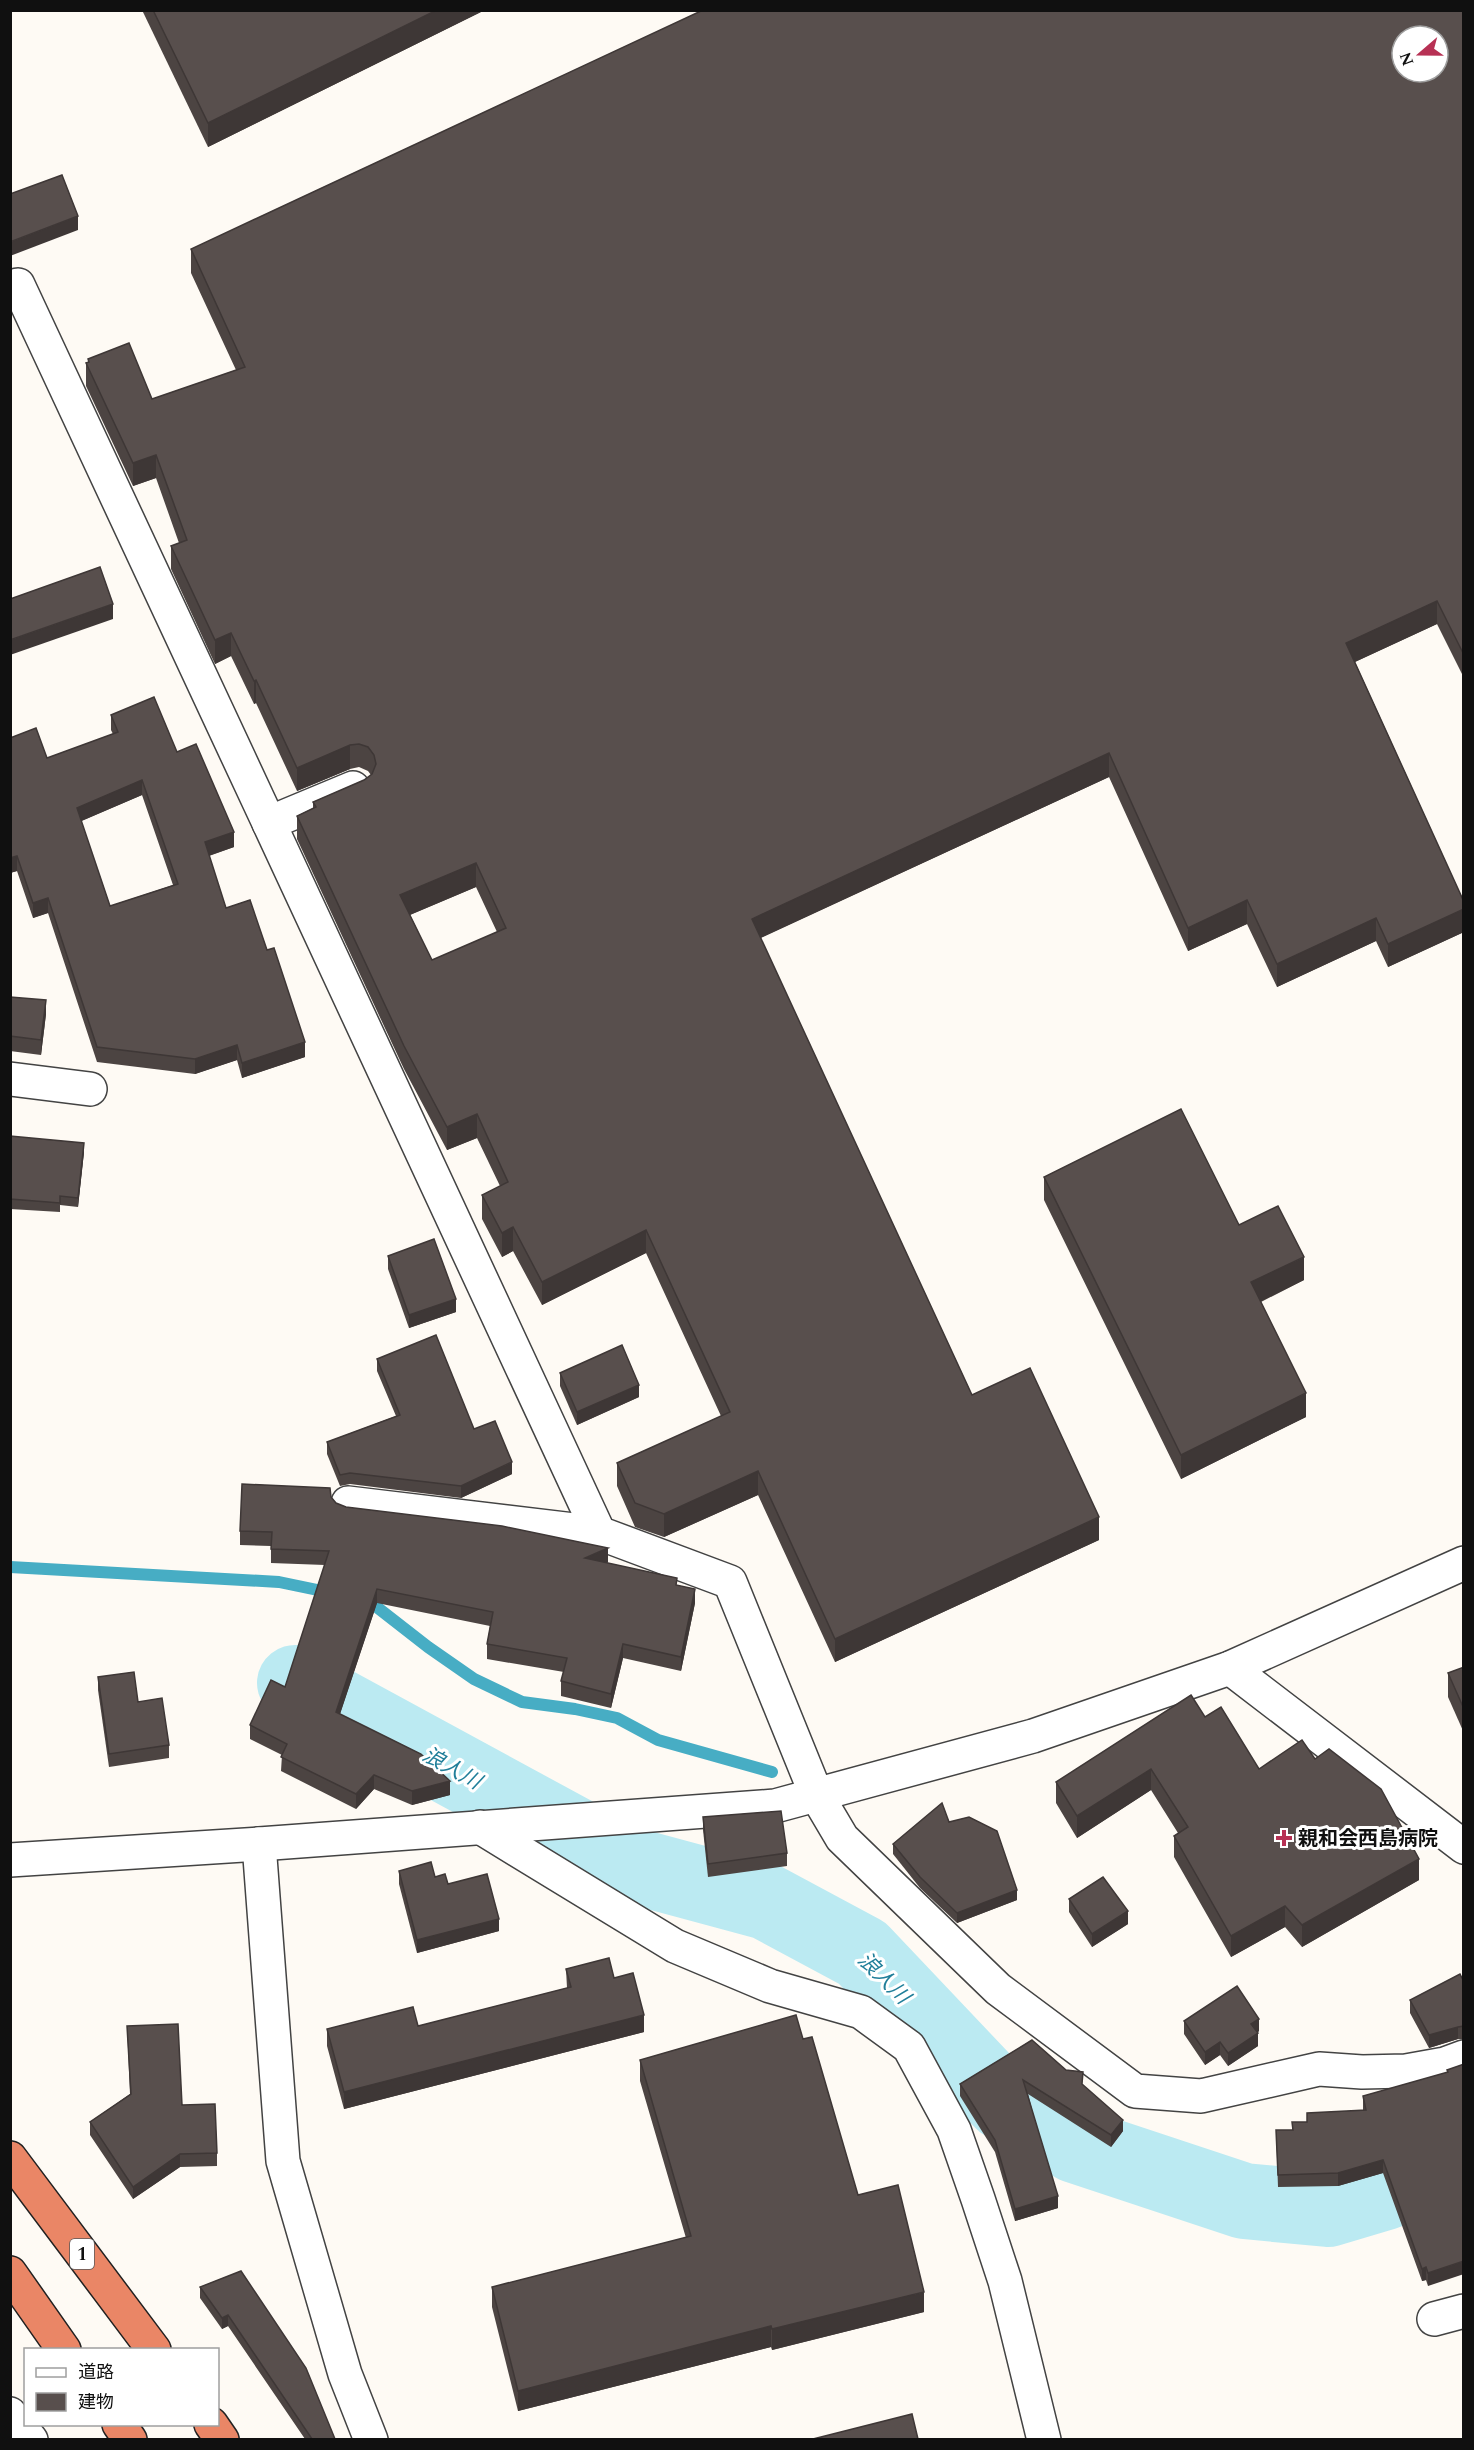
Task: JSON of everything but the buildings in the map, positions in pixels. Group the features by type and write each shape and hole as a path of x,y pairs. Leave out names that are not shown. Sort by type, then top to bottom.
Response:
{"highway":[{"name":"1","path":"10,2158 153,2348"},
{"path":"10,2273 23,2303 63,2348"},
{"path":"120,2426 130,2439"},
{"path":"212,2426 222,2439"}],"street":[{"path":"10,287 18,285 599,1533"},
{"path":"269,824 357,786"},
{"path":"10,1079 90,1089"},
{"path":"348,1503 599,1533 730,1582 816,1794 842,1838 998,1989 1135,2091 1201,2096 1319,2069 1362,2072 1406,2071 1445,2064 1464,2057"},
{"path":"10,1860 259,1845 775,1806 1033,1736 1230,1668 1464,1563"},
{"path":"1230,1668 1464,1847"},
{"path":"494,1826 675,1946 770,1986 861,2012 909,2047 954,2130 978,2199 1005,2281 1044,2439"},
{"path":"259,1845 283,2161 345,2374 371,2439"},
{"path":"10,2414 31,2439"}],"waterway":[{"path":"10,1567 279,1582 332,1593"},
{"path":"363,1600 369,1601 474,1679 522,1702 575,1709 617,1718 658,1740 772,1772"},
{"name":"浪人川","path":"295,1683 630,1865 767,1902 862,1953 1003,2102 1075,2145 1244,2201 1328,2209 1385,2192 1464,2155"}],"place":[{"name":"親和会西島病院","path":"1284,1838"}]}
